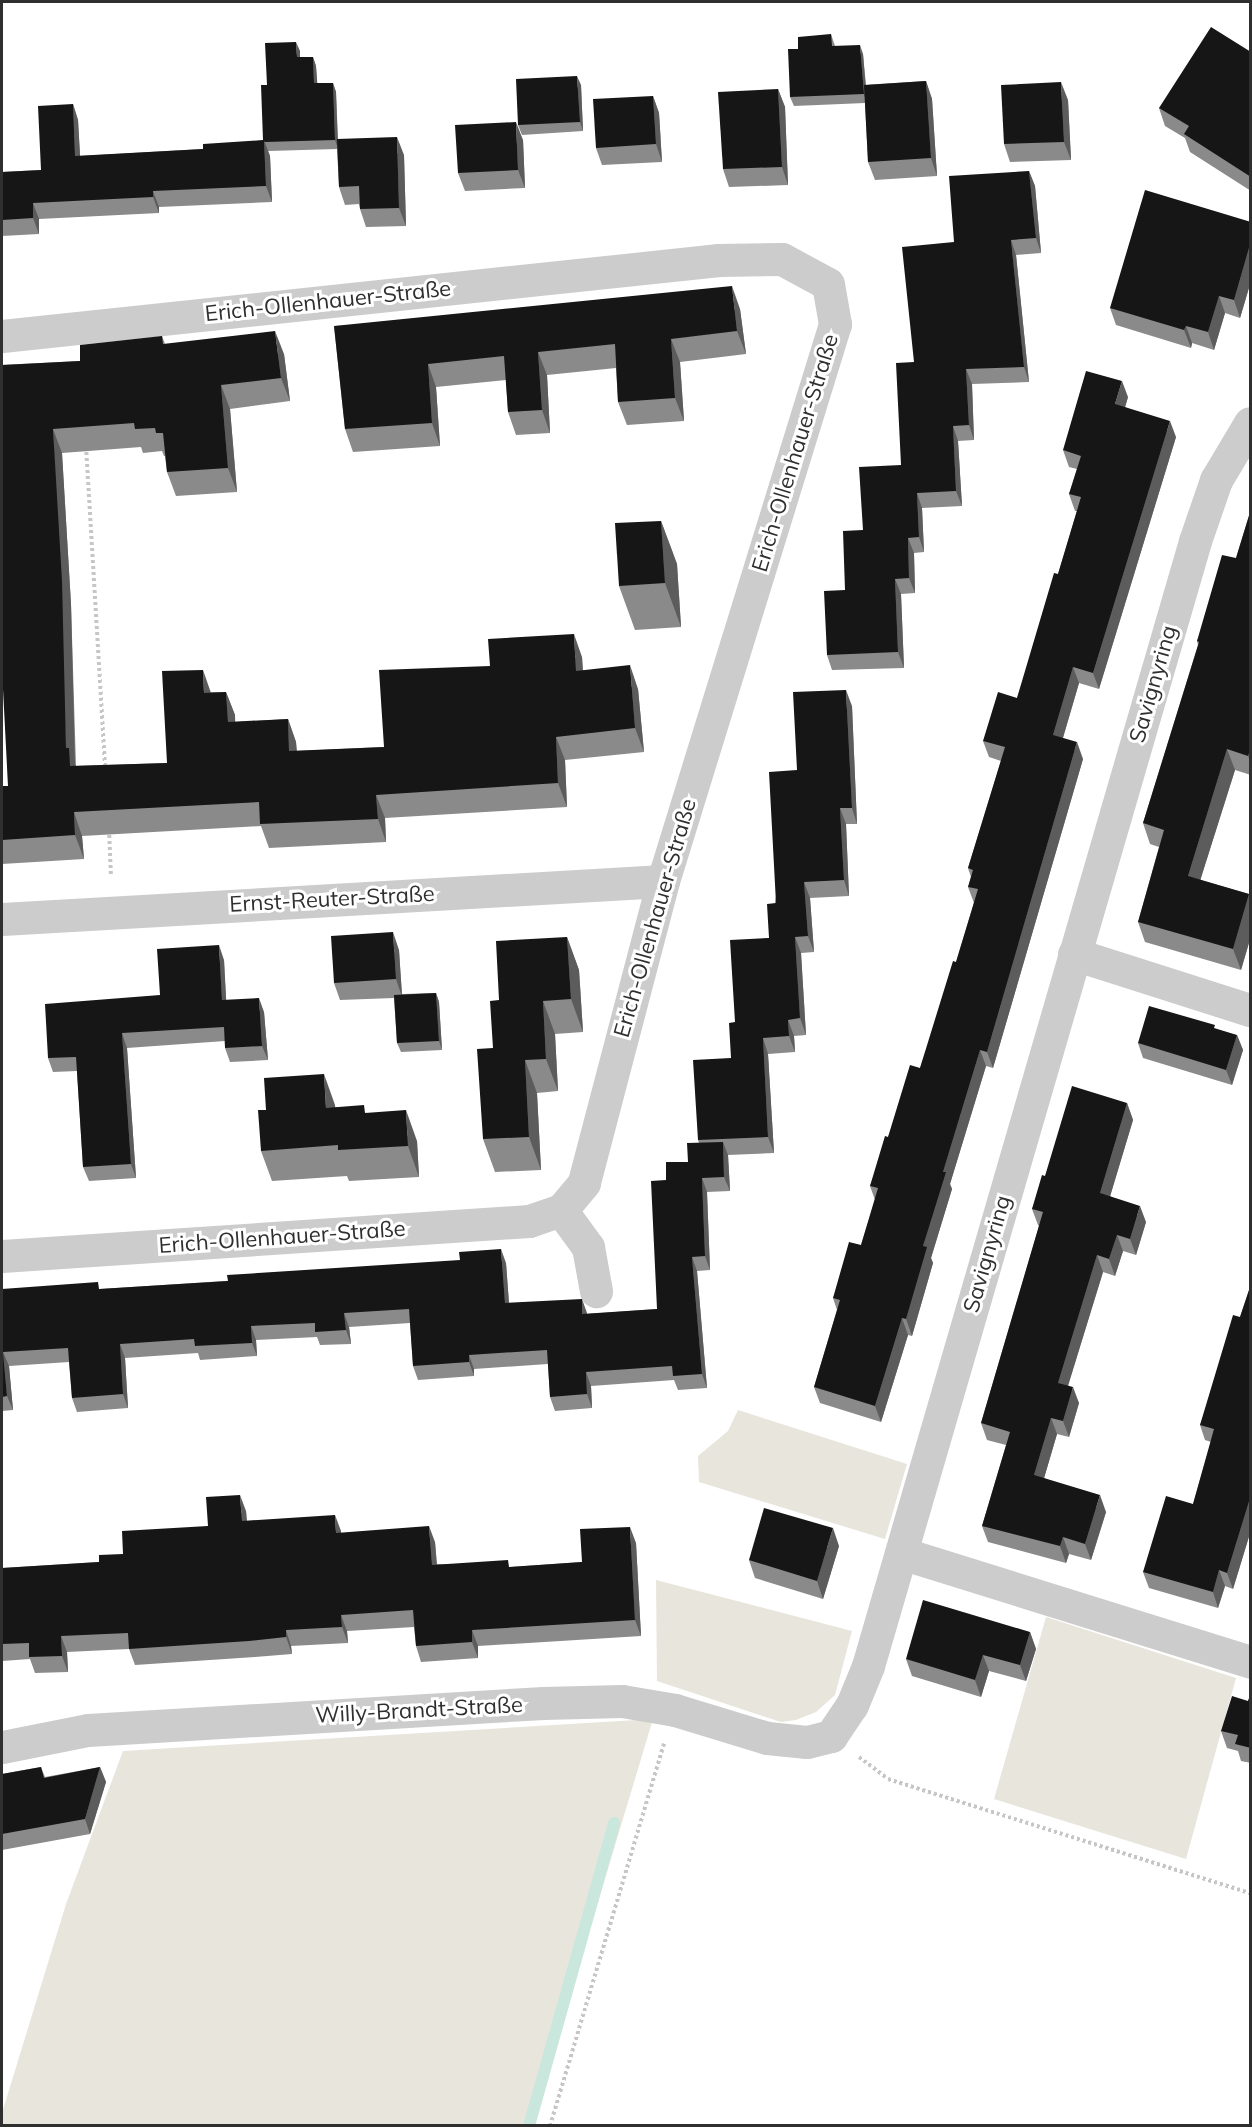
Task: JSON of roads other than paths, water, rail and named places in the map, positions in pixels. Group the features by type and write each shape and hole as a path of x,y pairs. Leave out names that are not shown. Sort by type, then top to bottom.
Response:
{"street":[{"name":"Erich-Ollenhauer-Straße","path":"2,336 719,260 782,259 828,284 835,324 663,880 584,1183 561,1210 529,1221 2,1256"},
{"name":"Savignyring","path":"831,1736 852,1705 868,1666 1195,541 1216,480 1251,423"},
{"name":"Ernst-Reuter-Straße","path":"2,919 663,880"},
{"path":"1074,954 1251,1010"},
{"path":"561,1210 588,1247 596,1291"},
{"path":"901,1553 1251,1662"},
{"name":"Willy-Brandt-Straße","path":"2,1747 87,1730 543,1703 622,1701 675,1710 767,1738 807,1742 831,1736"}],"waterway":[{"path":"529,2126 614,1823"}]}
